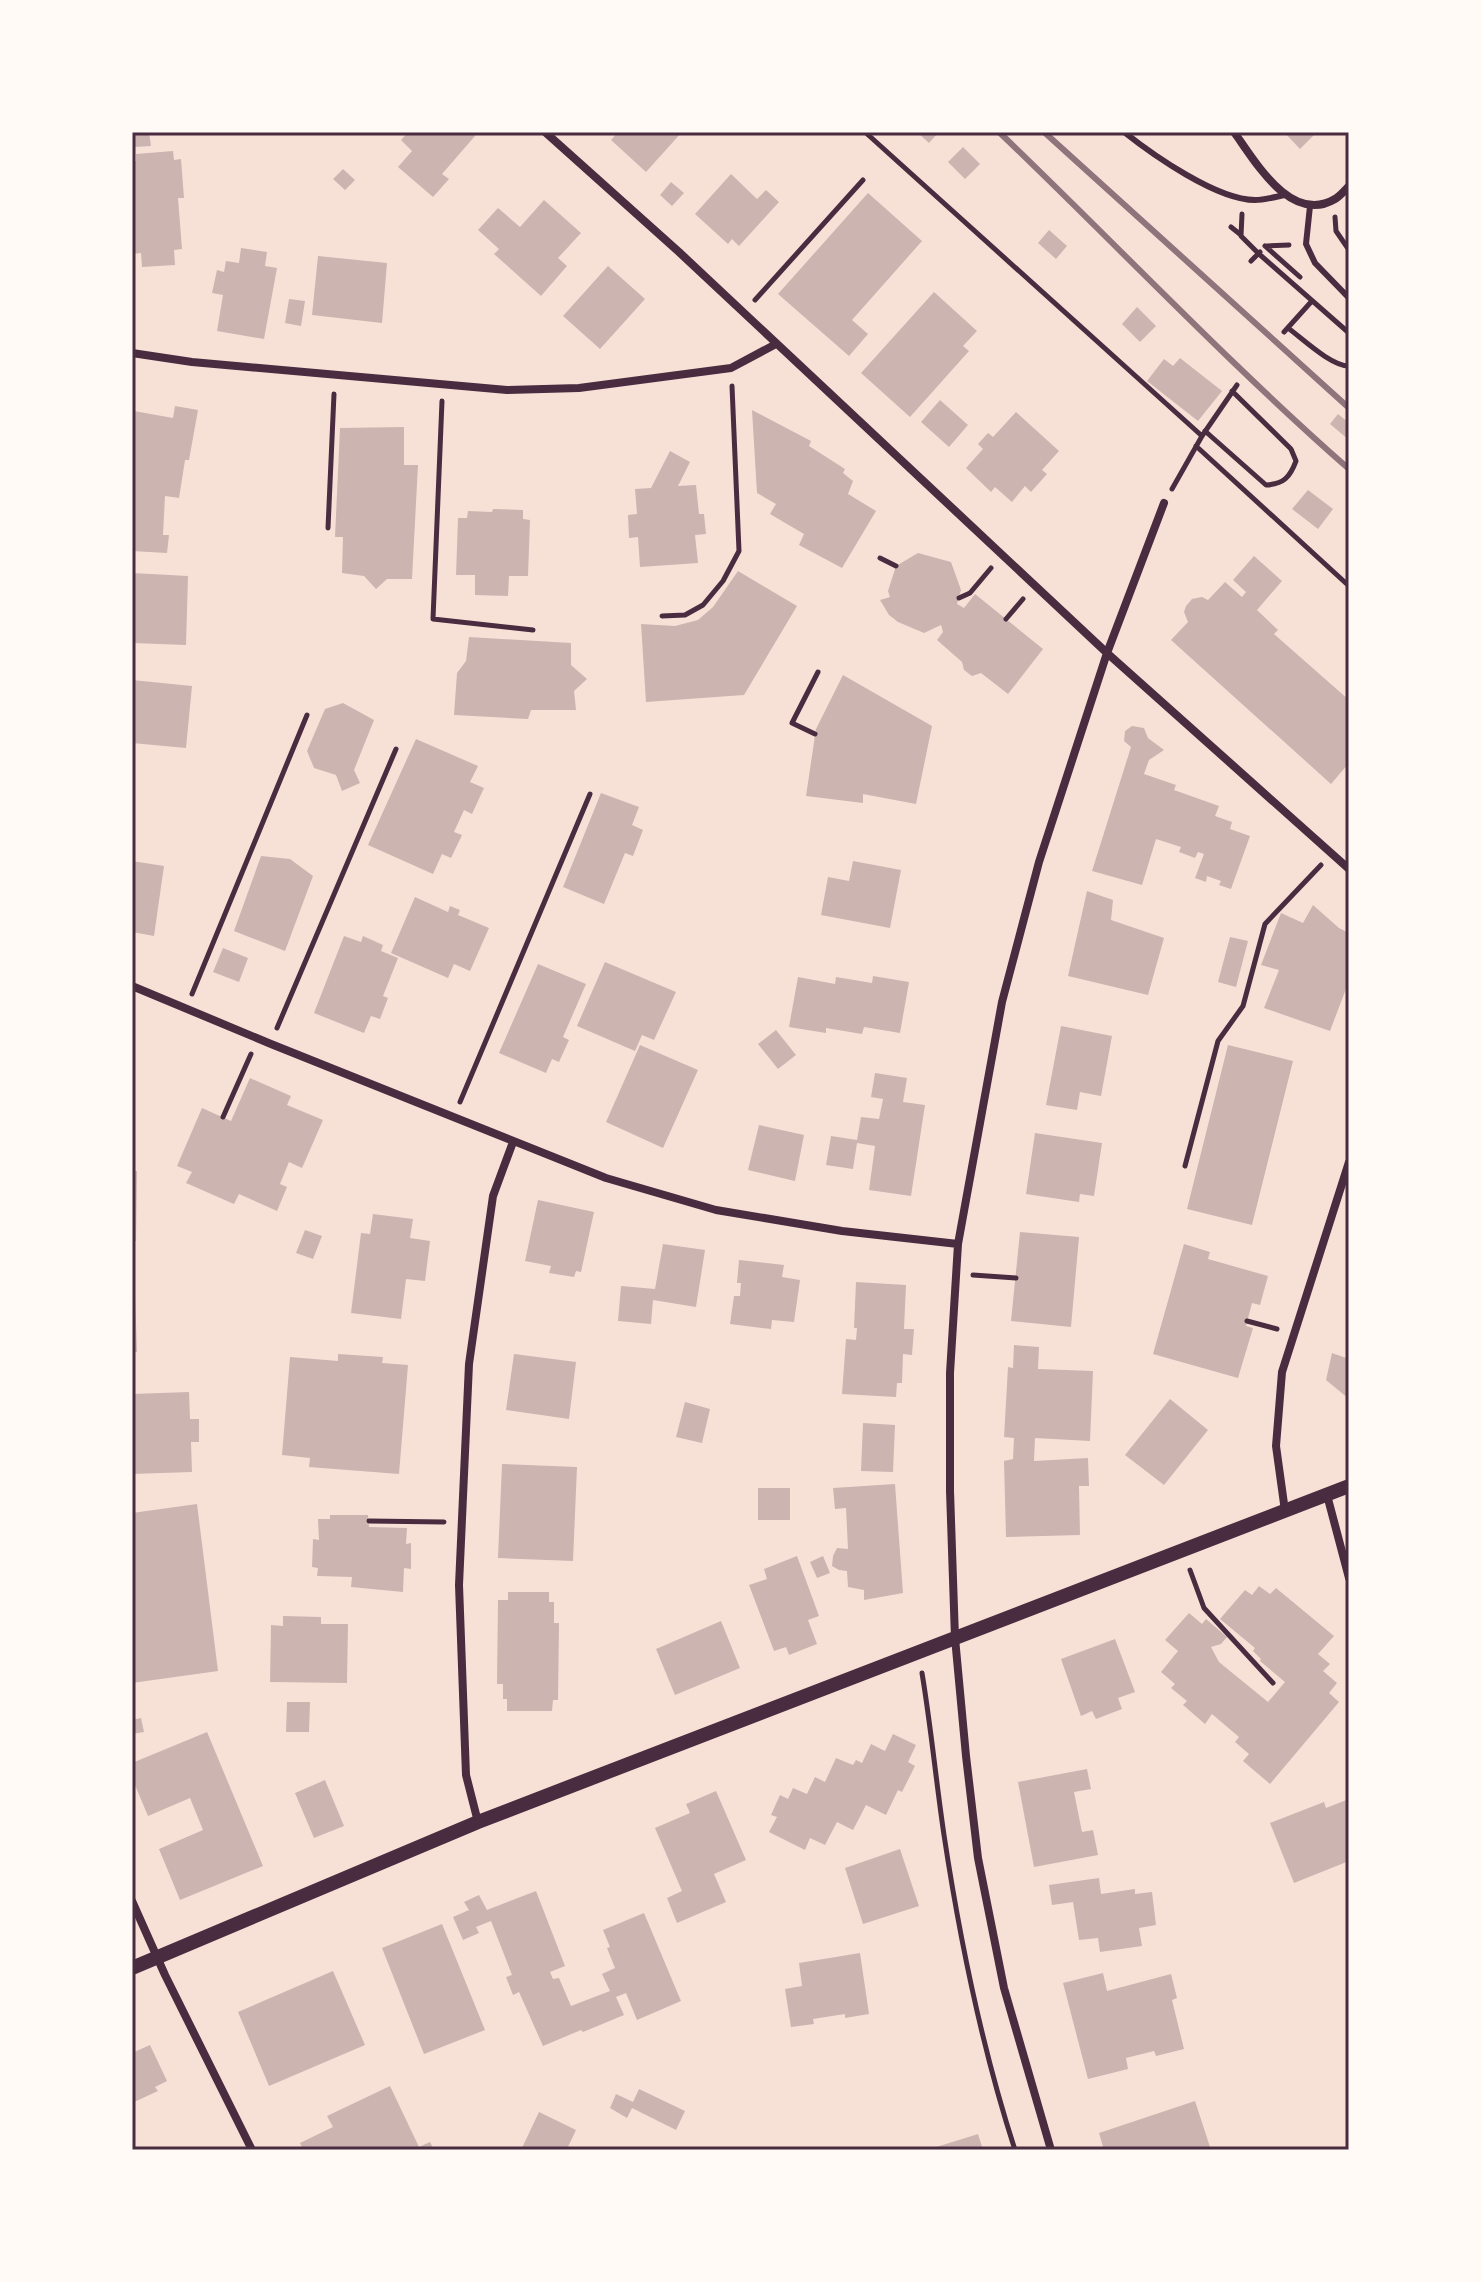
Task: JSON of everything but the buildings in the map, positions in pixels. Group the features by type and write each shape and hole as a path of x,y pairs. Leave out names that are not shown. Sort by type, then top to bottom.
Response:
{"street":[{"path":"545,132 744,313 1107,653 1349,869"},
{"path":"1234,132 1285,195 1310,206 1334,200 1349,186"},
{"path":"132,353 192,362 507,390 579,388 731,368 776,344"},
{"path":"1051,2150 1004,1988 978,1858 966,1756 955,1638 950,1491 950,1373 958,1244 1002,1002 1039,862 1107,653 1164,503"},
{"path":"132,986 606,1178 716,1210 842,1231 958,1244"},
{"path":"478,1822 466,1775 459,1585 469,1364 493,1196 513,1142"},
{"path":"1285,1511 1276,1446 1282,1372 1349,1162"},
{"path":"132,1968 478,1822 1349,1486"},
{"path":"1327,1495 1349,1578"},
{"path":"132,1901 252,2150"}],"lane":[{"path":"1124,132 1179,171 1226,193 1253,200 1285,195"},
{"path":"1310,206 1306,244 1315,263 1349,298"}],"path":[{"path":"865,132 1203,434 1266,485 1285,481 1296,461 1291,449 1232,391"},
{"path":"744,313 863,180"},
{"path":"1334,200 1336,231 1349,250"},
{"path":"1231,227 1241,236"},
{"path":"1251,261 1265,246"},
{"path":"1258,253 1349,333"},
{"path":"1311,302 1286,330 1335,363 1349,366"},
{"path":"662,616 685,615 703,605 723,581 739,551 731,368"},
{"path":"328,528 335,376"},
{"path":"443,385 433,619 533,630"},
{"path":"1164,503 1203,434 1237,385"},
{"path":"1196,446 1349,586"},
{"path":"959,598 970,593 1003,556"},
{"path":"880,558 896,566"},
{"path":"815,734 792,723 818,672"},
{"path":"186,1009 307,715"},
{"path":"271,1044 396,749"},
{"path":"454,1118 590,794"},
{"path":"1185,1166 1218,1041 1243,1006 1265,924 1332,854"},
{"path":"223,1117 258,1039"},
{"path":"994,1276 1016,1278"},
{"path":"1247,1321 1271,1328"},
{"path":"369,1521 430,1522"},
{"path":"1183,1550 1204,1608 1273,1683"},
{"path":"918,1652 962,1937 984,2036 1015,2150"}],"railway":[{"path":"999,132 1215,345 1349,469"},
{"path":"1044,132 1349,408"}]}
